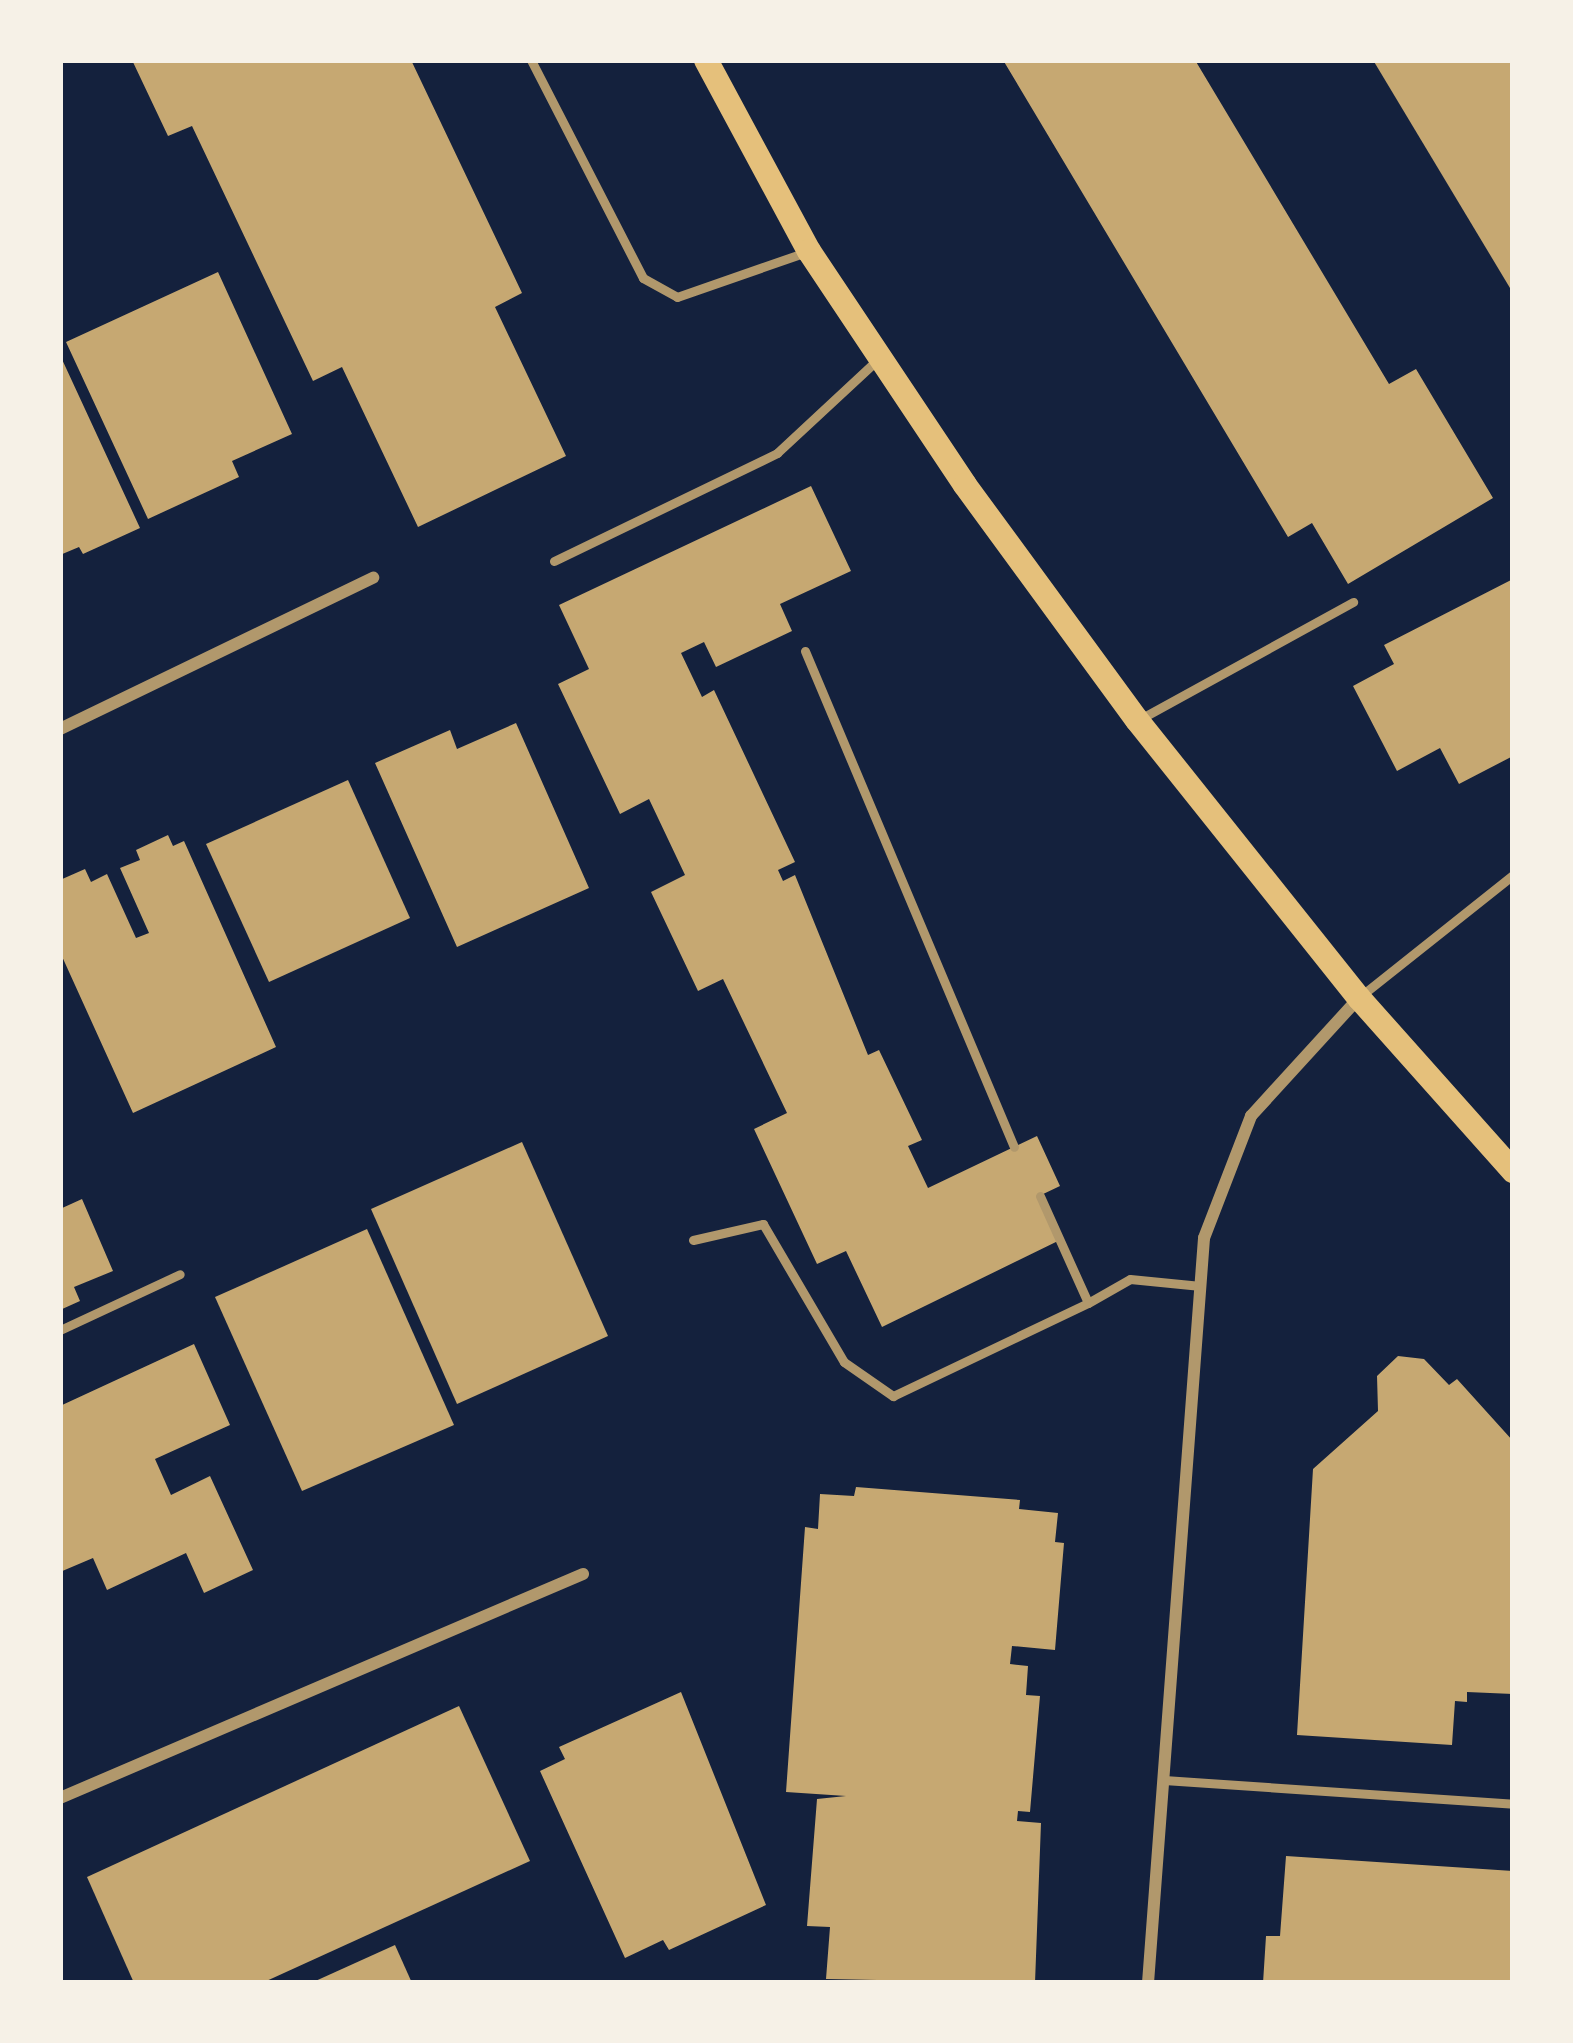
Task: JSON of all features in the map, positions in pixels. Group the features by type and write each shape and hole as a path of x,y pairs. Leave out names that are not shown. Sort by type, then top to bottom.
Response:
{"main road":[{"path":"706,60 809,251 1137,720 1359,998 1513,1171"}],"street":[{"path":"60,729 373,578"},
{"path":"1148,1983 1204,1238 1251,1116 1359,998"},
{"path":"60,1798 583,1574"}],"lane":[{"path":"531,60 643,278 677,297 809,251"},
{"path":"554,561 777,453 880,357"},
{"path":"1137,720 1353,602"},
{"path":"805,651 1014,1147"},
{"path":"1359,998 1513,875"},
{"path":"1040,1196 1088,1303"},
{"path":"693,1240 763,1224 844,1361 893,1396 1130,1280 1201,1286"},
{"path":"60,1330 180,1274"},
{"path":"1164,1780 1513,1804"}],"building":[{"path":"132,60 411,60 522,293 495,307 566,456 418,527 342,367 313,381 192,126 168,136"},
{"path":"1003,60 1195,60 1389,384 1416,369 1493,498 1348,584 1312,523 1288,537"},
{"path":"1373,60 1513,60 1513,293"},
{"path":"218,272 292,434 232,461 239,477 148,519 66,342"},
{"path":"60,355 140,528 83,554 79,547 60,555"},
{"path":"811,486 851,571 780,604 792,631 716,667 704,642 681,653 702,697 714,690 795,862 778,870 783,881 795,875 868,1055 879,1050 922,1140 908,1146 928,1188 1037,1136 1060,1186 1039,1196 1060,1240 882,1327 846,1251 817,1264 754,1129 787,1113 723,979 698,991 651,892 685,875 649,799 620,814 558,684 589,669 559,605"},
{"path":"1513,579 1513,756 1459,784 1440,748 1397,771 1353,686 1394,664 1384,645"},
{"path":"516,723 589,888 457,947 375,763 450,730 457,749"},
{"path":"348,780 410,918 269,982 206,844"},
{"path":"168,835 173,846 184,841 276,1047 133,1113 60,952 60,880 85,869 91,882 107,874 136,938 149,933 120,868 140,860 136,850"},
{"path":"522,1142 608,1336 457,1404 371,1209"},
{"path":"82,1199 113,1271 74,1287 80,1301 60,1310 60,1209"},
{"path":"367,1229 454,1425 302,1491 215,1297"},
{"path":"194,1344 230,1425 155,1459 171,1495 210,1476 253,1570 204,1593 186,1553 107,1590 93,1558 60,1572 60,1406"},
{"path":"1398,1356 1424,1359 1449,1385 1457,1379 1513,1441 1513,1694 1467,1692 1467,1702 1455,1701 1452,1745 1297,1735 1313,1469 1378,1411 1377,1376"},
{"path":"856,1487 1020,1500 1019,1509 1058,1513 1055,1542 1064,1543 1055,1650 1012,1646 1010,1664 1028,1666 1026,1695 1040,1696 1030,1812 1018,1811 1017,1821 1041,1823 1035,1983 826,1979 830,1927 807,1926 817,1799 846,1796 786,1792 805,1527 818,1529 820,1494 854,1496"},
{"path":"681,1692 766,1905 669,1950 663,1940 625,1958 540,1771 565,1759 559,1747"},
{"path":"459,1706 530,1861 262,1983 134,1983 87,1877"},
{"path":"1286,1856 1513,1871 1513,1983 1263,1983 1266,1936 1280,1936"},
{"path":"395,1945 412,1983 311,1983"}]}
